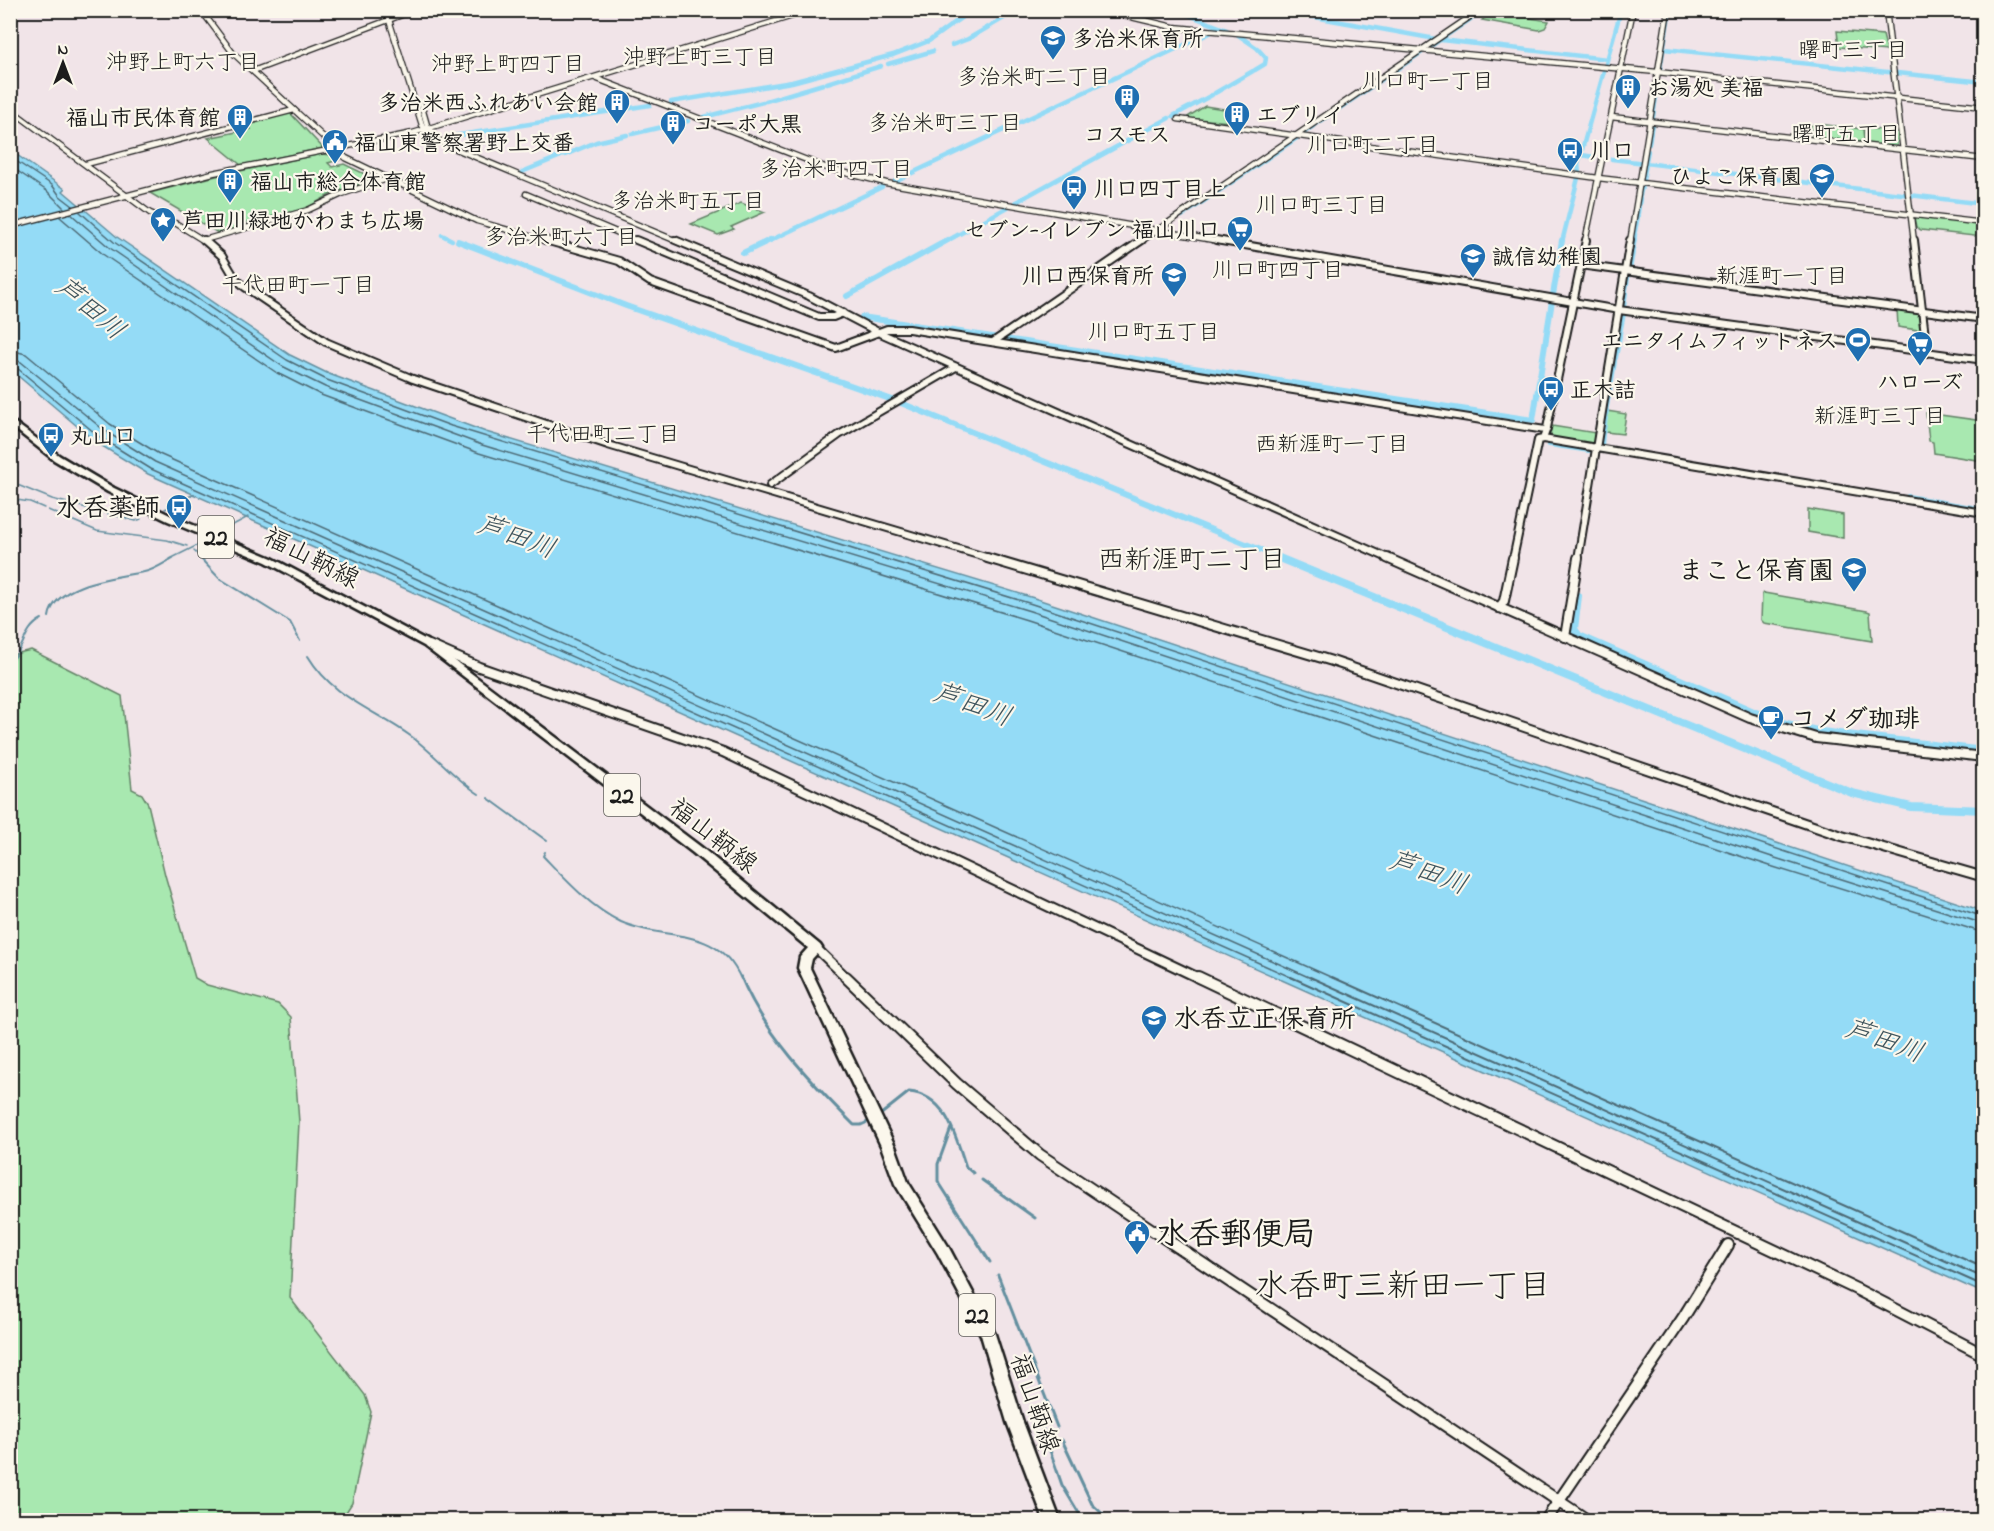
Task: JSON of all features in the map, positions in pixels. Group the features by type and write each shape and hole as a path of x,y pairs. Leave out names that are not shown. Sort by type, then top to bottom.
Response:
{"main road":[{"name":"福山鞆線","path":"10,421 57,458 111,490 171,519 269,560 427,644 697,850 816,948 806,957 804,968 888,1146 903,1184 943,1250 987,1334 1015,1422 1052,1521"}],"street":[{"path":"201,10 217,35 346,158 477,222 619,261 650,282 834,348 891,328 909,329 1545,430"},
{"path":"389,10 389,20 427,129 449,146 809,296 878,332 956,367 1750,718 1798,734 1983,758"},
{"path":"394,10 394,17 427,129"},
{"path":"253,71 415,10"},
{"path":"10,227 150,190 427,129 812,10"},
{"path":"1102,10 1173,27 1657,72 1983,107"},
{"path":"993,342 1480,10"},
{"path":"1543,439 1633,10"},
{"path":"1565,637 1668,10"},
{"path":"1886,10 1927,353"},
{"path":"595,78 848,174 894,184 1619,310 1983,360"},
{"path":"10,109 150,213 177,224 204,240 222,256 240,282 282,314 335,346 423,382 608,445 1332,661 1842,836 1983,877"},
{"path":"86,164 294,110"},
{"path":"1611,117 1983,159"},
{"path":"1178,119 1598,178 1983,223"},
{"path":"204,240 295,214 387,178"},
{"path":"526,194 819,317 833,317 843,313"},
{"path":"1580,265 1983,318"},
{"path":"770,485 839,435 956,367"},
{"path":"1499,608 1504,600 1538,440 1543,439 1983,513"},
{"path":"427,644 499,674 663,729 723,752 1856,1289 1983,1355"},
{"path":"816,948 957,1084 1040,1155 1587,1521"},
{"path":"1546,1521 1683,1318 1728,1245"}],"green space":[{"path":"1492,12 1549,21 1545,28 1539,30 1482,20"},
{"path":"1837,31 1883,35 1887,51 1839,47"},
{"path":"1205,106 1243,112 1231,122 1186,118"},
{"path":"286,113 291,114 323,148 241,165 208,138 251,129 247,124"},
{"path":"1811,125 1863,129 1864,142 1812,137"},
{"path":"1865,128 1898,132 1897,149 1866,145"},
{"path":"321,154 332,155 339,160 328,163 332,167 344,164 371,177 368,181 333,193 305,209 239,224 242,227 218,233 150,193 216,176"},
{"path":"741,203 765,212 718,235 691,224"},
{"path":"1914,217 1983,224 1983,237 1921,230 1916,227"},
{"path":"1897,308 1921,311 1925,331 1898,327"},
{"path":"1607,411 1626,414 1623,434 1605,432"},
{"path":"1926,413 1983,421 1983,461 1934,453 1933,442 1929,441"},
{"path":"1552,426 1596,433 1593,445 1557,440 1550,434"},
{"path":"1808,509 1843,515 1843,538 1808,532"},
{"path":"1762,594 1870,612 1872,641 1764,623 1761,620"},
{"path":"31,650 122,696 132,789 142,794 148,804 165,875 195,978 207,985 278,1004 291,1017 299,1122 290,1298 365,1395 371,1412 352,1503 341,1520 11,1520 10,655"}],"water":[{"name":"芦田川","path":"10,150 65,189 63,191 117,237 290,355 329,374 486,432 1034,598 1983,911 1983,1293 148,474 97,443 11,370"}],"waterway":[{"path":"671,102 792,82 893,55 929,41 972,10"},
{"path":"1176,10 1227,30"},
{"path":"1276,10 1440,40"},
{"path":"1440,40 1484,10"},
{"path":"1566,10 1610,16"},
{"path":"1562,242 1579,174 1578,164 1621,10"},
{"path":"952,45 968,39 1016,11"},
{"path":"1660,70 1669,15"},
{"path":"895,181 1210,33"},
{"path":"1238,35 1257,48 1266,58 1265,64 1255,70"},
{"path":"1302,134 1440,40"},
{"path":"1440,40 1607,59"},
{"path":"1664,49 1984,82"},
{"path":"888,64 933,51"},
{"path":"827,83 881,66"},
{"path":"1215,93 1253,71"},
{"path":"766,101 823,84"},
{"path":"1173,116 1212,95"},
{"path":"1649,144 1656,97"},
{"path":"704,117 763,102"},
{"path":"447,137 650,105"},
{"path":"1016,202 1169,118"},
{"path":"632,134 688,121"},
{"path":"565,155 596,142 627,135"},
{"path":"1182,216 1297,138"},
{"path":"1646,161 1648,151"},
{"path":"1582,155 1594,157"},
{"path":"522,172 561,156"},
{"path":"1612,159 1984,204"},
{"path":"1643,180 1646,164"},
{"path":"1640,195 1643,183"},
{"path":"767,242 882,187"},
{"path":"1638,213 1640,198"},
{"path":"945,242 1008,207"},
{"path":"1635,231 1638,216"},
{"path":"1634,242 1635,234"},
{"path":"442,235 452,240"},
{"path":"743,253 770,240"},
{"path":"847,296 948,240"},
{"path":"1553,295 1562,240"},
{"path":"1632,250 1634,240"},
{"path":"458,241 626,306 901,403 1283,559"},
{"path":"1629,270 1632,253"},
{"path":"1625,291 1628,272"},
{"path":"1623,307 1625,293"},
{"path":"862,317 1533,420 1552,301"},
{"path":"1619,334 1623,314"},
{"path":"1615,358 1619,336"},
{"path":"1611,381 1614,362"},
{"path":"1606,407 1610,384"},
{"path":"1603,431 1606,411"},
{"path":"1601,446 1602,434"},
{"path":"1549,444 1589,450"},
{"path":"10,482 52,499 136,521 141,519"},
{"path":"165,509 194,494"},
{"path":"1908,497 1984,510"},
{"path":"10,499 30,502 44,508"},
{"path":"48,510 97,531 167,540 187,546"},
{"path":"216,534 248,517"},
{"path":"170,559 200,544"},
{"path":"194,551 202,559"},
{"path":"49,617 53,606 62,596 74,589 103,579 148,571 173,558"},
{"path":"200,558 219,578 290,622 300,641"},
{"path":"1279,558 1852,793 1911,807 1984,810"},
{"path":"1578,596 1574,629 1579,636 1774,721 1821,732 1984,751"},
{"path":"10,662 19,652 31,628 42,619"},
{"path":"308,656 318,671 342,693 412,737 479,794"},
{"path":"488,798 547,841"},
{"path":"545,852 543,856 599,909 621,922 638,928 704,942 718,950 731,962 741,979"},
{"path":"741,977 776,1038 822,1092 854,1125 861,1125 872,1120"},
{"path":"880,1115 909,1092 933,1101 948,1120 966,1167 973,1173"},
{"path":"951,1128 938,1164 938,1181 990,1262"},
{"path":"982,1180 1035,1218"},
{"path":"998,1275 1057,1427"},
{"path":"1039,1419 1062,1485 1083,1520"},
{"path":"1062,1440 1092,1504 1109,1520"}],"place":[{"name":"多治米保育所","path":"1053,61"},
{"name":"お湯処 美福","path":"1628,110"},
{"name":"コスモス","path":"1127,120"},
{"name":"多治米西ふれあい会館","path":"617,125"},
{"name":"エブリイ","path":"1237,137"},
{"name":"福山市民体育館","path":"240,140"},
{"name":"コーポ大黒","path":"673,146"},
{"name":"福山東警察署野上交番","path":"335,165"},
{"name":"川口","path":"1570,173"},
{"name":"ひよこ保育園","path":"1822,199"},
{"name":"福山市総合体育館","path":"230,204"},
{"name":"川口四丁目上","path":"1074,211"},
{"name":"芦田川緑地かわまち広場","path":"163,243"},
{"name":"セブン-イレブン 福山川口","path":"1240,252"},
{"name":"誠信幼稚園","path":"1473,279"},
{"name":"川口西保育所","path":"1174,298"},
{"name":"エニタイムフィットネス","path":"1858,363"},
{"name":"ハローズ","path":"1920,367"},
{"name":"正木詰","path":"1551,412"},
{"name":"丸山口","path":"51,458"},
{"name":"水呑薬師","path":"179,530"},
{"name":"まこと保育園","path":"1854,593"},
{"name":"コメダ珈琲","path":"1771,741"},
{"name":"水呑立正保育所","path":"1154,1041"},
{"name":"水呑郵便局","path":"1137,1256"}],"district":[{"name":"曙町三丁目","path":"1853,49"},
{"name":"沖野上町三丁目","path":"700,56"},
{"name":"沖野上町六丁目","path":"183,61"},
{"name":"沖野上町四丁目","path":"508,63"},
{"name":"多治米町二丁目","path":"1034,76"},
{"name":"川口町一丁目","path":"1428,80"},
{"name":"多治米町三丁目","path":"945,122"},
{"name":"曙町五丁目","path":"1846,133"},
{"name":"川口町二丁目","path":"1373,144"},
{"name":"多治米町四丁目","path":"836,168"},
{"name":"多治米町五丁目","path":"688,200"},
{"name":"川口町三丁目","path":"1322,204"},
{"name":"多治米町六丁目","path":"561,236"},
{"name":"川口町四丁目","path":"1278,269"},
{"name":"新涯町一丁目","path":"1782,275"},
{"name":"千代田町一丁目","path":"298,284"},
{"name":"川口町五丁目","path":"1154,331"},
{"name":"新涯町三丁目","path":"1880,415"},
{"name":"千代田町二丁目","path":"603,433"},
{"name":"西新涯町一丁目","path":"1332,443"},
{"name":"西新涯町二丁目","path":"1192,559"},
{"name":"水呑町三新田一丁目","path":"1403,1284"}]}
